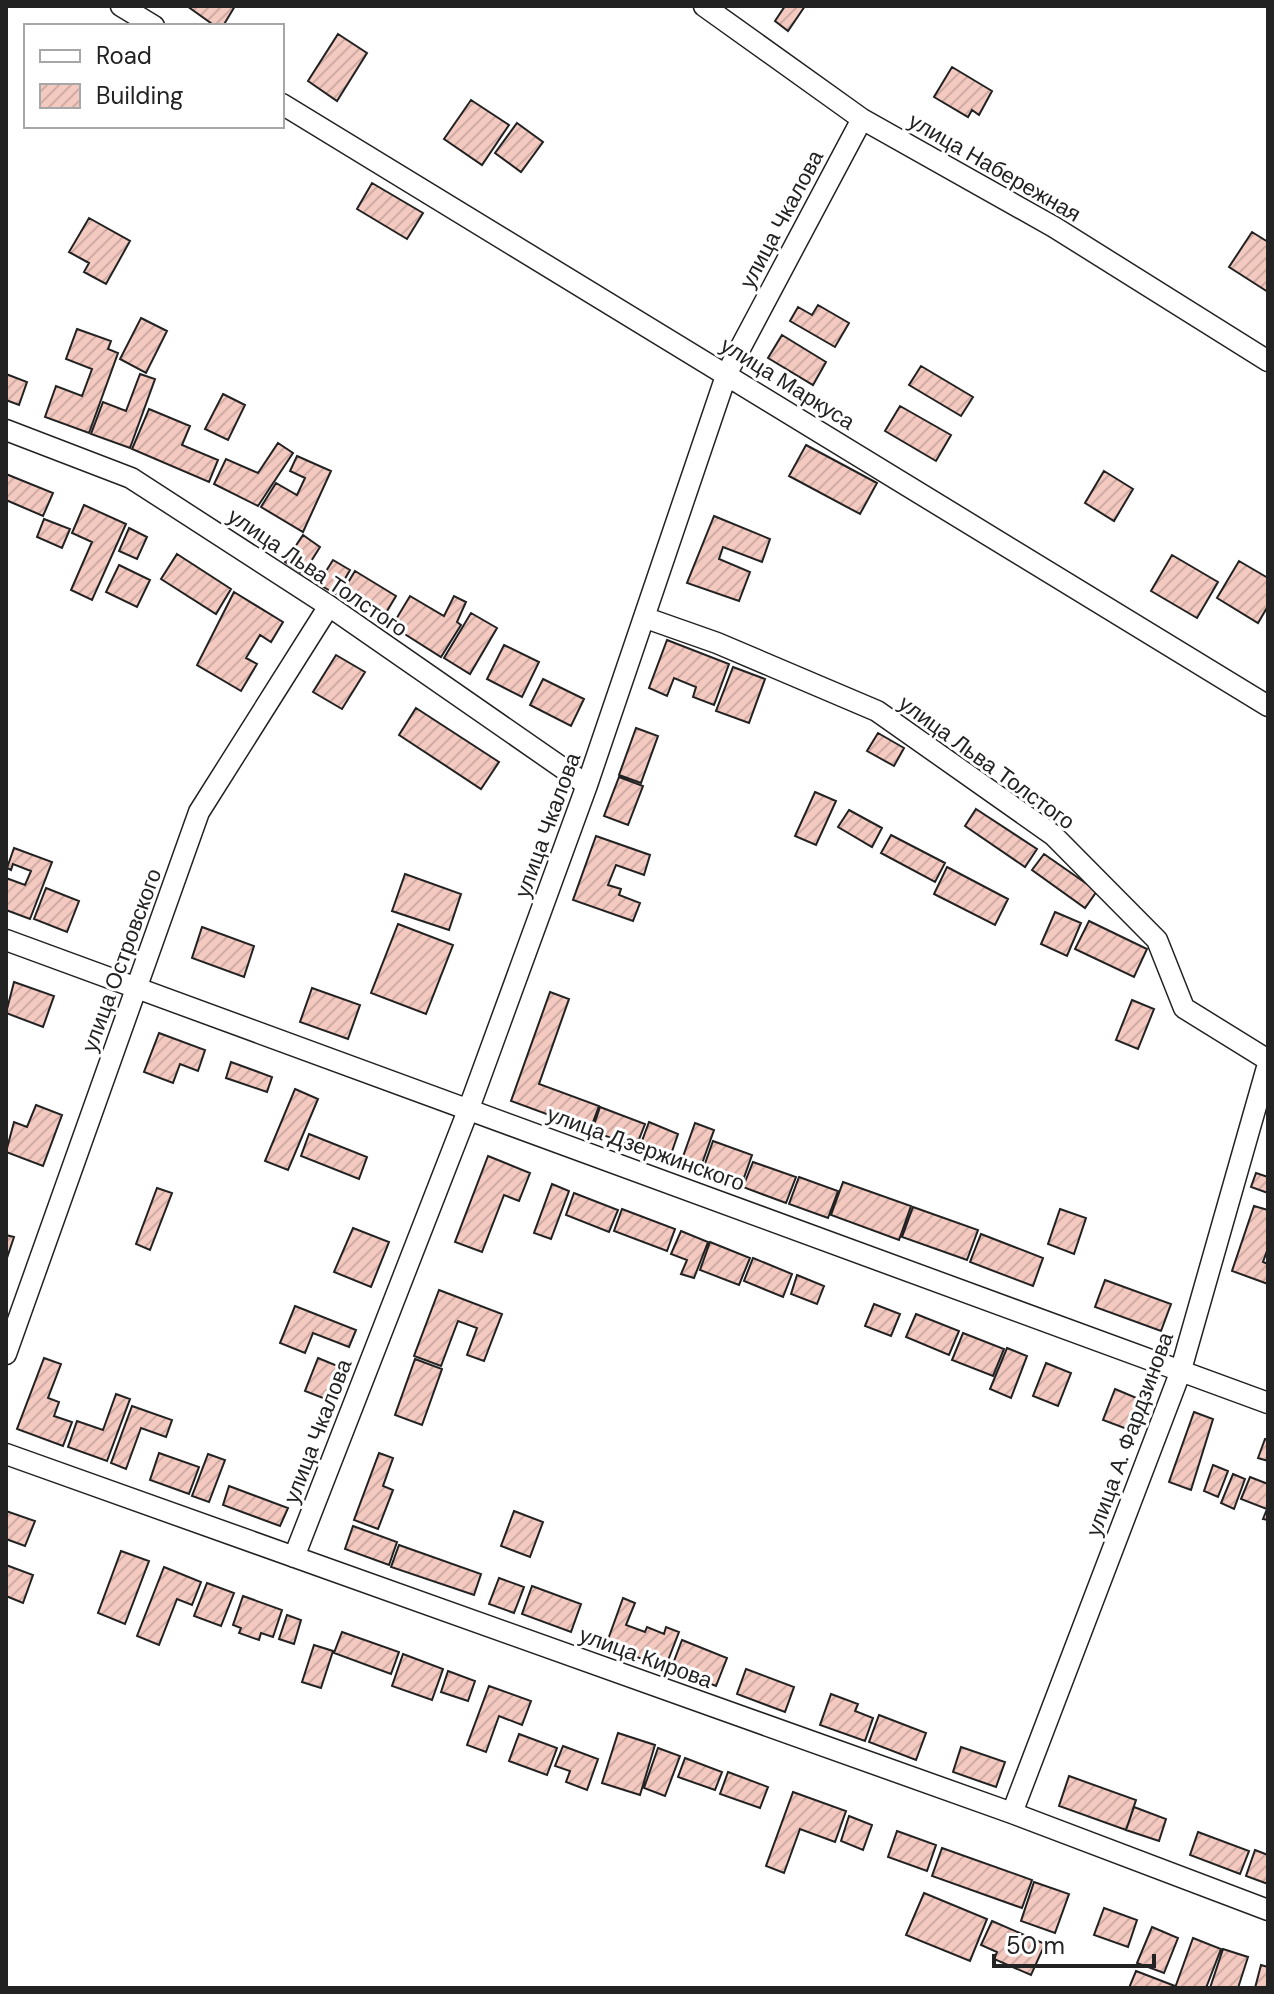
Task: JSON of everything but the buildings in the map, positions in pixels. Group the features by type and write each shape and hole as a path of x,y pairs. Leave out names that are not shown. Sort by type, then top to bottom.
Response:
{"street":[{"path":"121,6 151,24"},
{"name":"улица Набережная","path":"704,6 862,119 1054,227 1268,361"},
{"name":"улица Маркуса","path":"284,105 1268,706"},
{"name":"улица Чкалова","path":"294,1557 469,1108 646,618 727,373 862,119"},
{"name":"улица Льва Толстого","path":"6,430 131,478 329,606 587,785"},
{"name":"улица Островского","path":"6,1354 199,812 329,606"},
{"name":"улица Льва Толстого","path":"646,618 717,643 877,711 1053,835 1157,940 1184,1008 1268,1062"},
{"name":"улица Дзержинского","path":"6,940 1268,1403"},
{"name":"улица А. Фардзинова","path":"1012,1813 1180,1373 1268,1062"},
{"name":"улица Кирова","path":"6,1454 1012,1813 1268,1910"}]}
